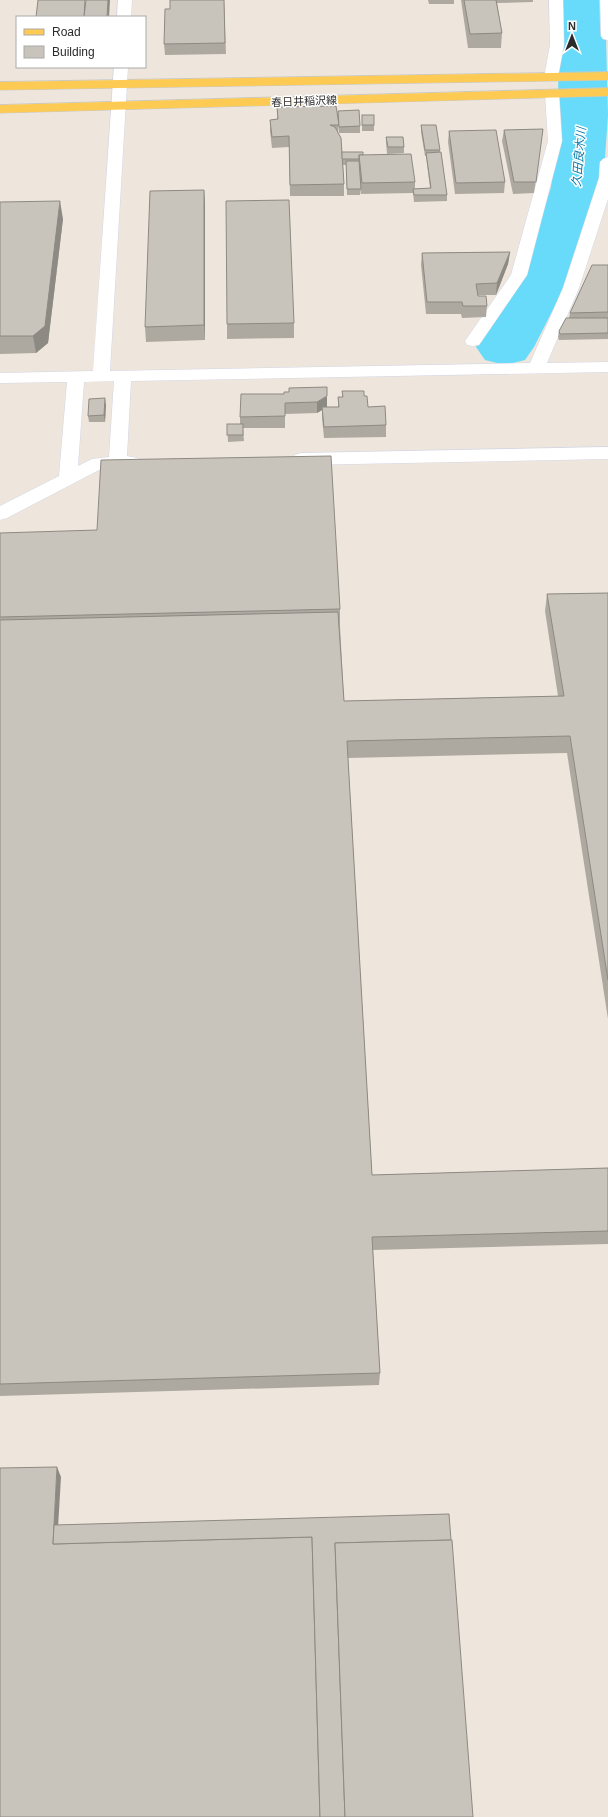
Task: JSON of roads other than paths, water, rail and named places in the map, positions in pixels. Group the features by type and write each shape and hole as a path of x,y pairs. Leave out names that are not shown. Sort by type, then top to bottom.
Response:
{"main road":[{"name":"春日井稲沢線","path":"0,86 606,76"},
{"name":"春日井稲沢線","path":"0,109 119,107 607,92"}],"street":[{"path":"124,16 125,0"},
{"path":"554,77 557,45 556,0"},
{"path":"607,0 608,36"},
{"path":"101,377 121,68"},
{"path":"473,341 519,275 555,141 555,94"},
{"path":"536,369 571,288 607,178 608,162"},
{"path":"0,378 608,367"},
{"path":"118,463 123,376"},
{"path":"68,478 76,377"},
{"path":"284,460 608,454"},
{"path":"0,514 98,463 149,462"}],"waterway":[{"name":"久田良木川","path":"505,347 561,241 577,187 583,113 582,0"}]}
